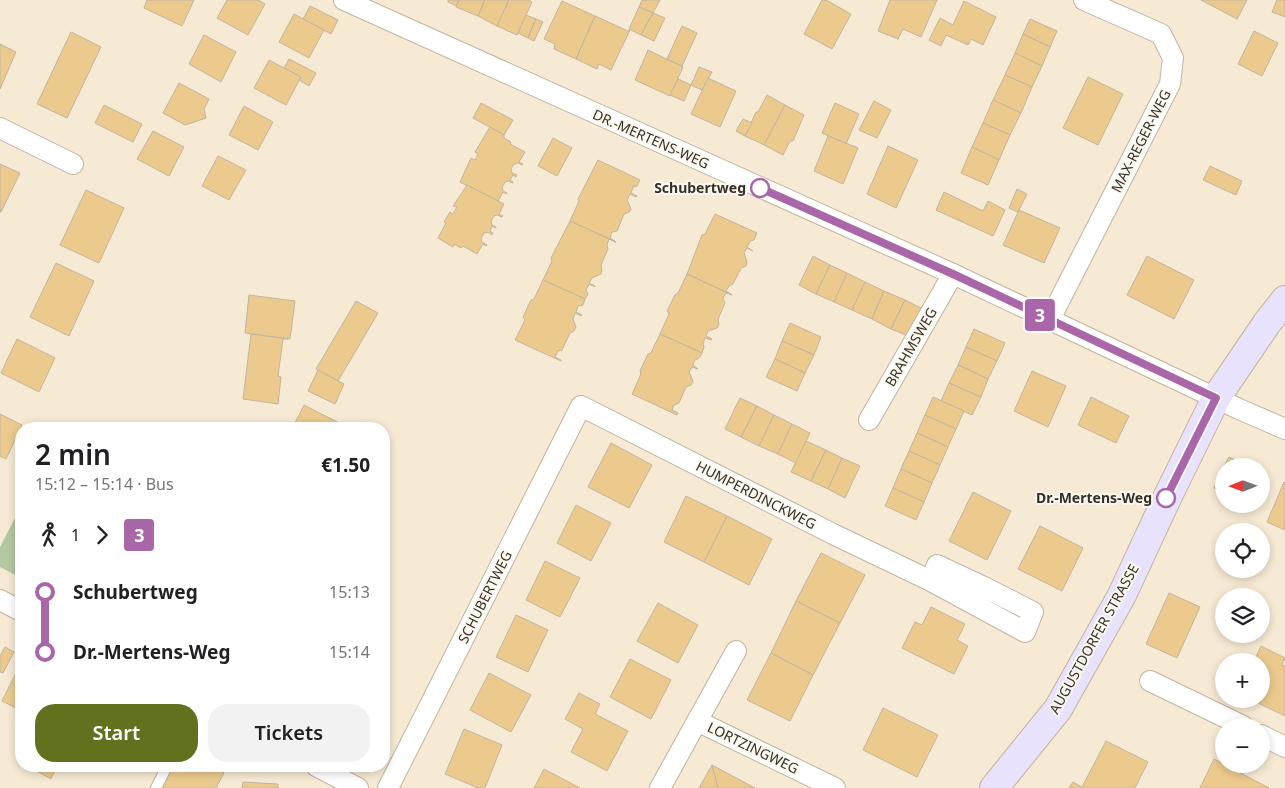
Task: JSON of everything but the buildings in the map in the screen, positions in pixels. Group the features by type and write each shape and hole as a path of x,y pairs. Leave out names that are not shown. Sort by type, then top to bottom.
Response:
{"street":[{"name":"DR.-MERTENS-WEG","path":"344,0 953,274 1285,429"},
{"name":"MAX-REGER-WEG","path":"1050,319 1170,84 1172,58 1161,34 1084,0"},
{"path":"0,128 73,164"},
{"name":"BRAHMSWEG","path":"869,420 953,274"},
{"name":"AUGUSTDORFER STRASSE","path":"994,788 1058,709 1122,595 1166,498 1216,398 1285,300"},
{"name":"HUMPERDINCKWEG","path":"581,406 833,534 931,581 1025,632 1033,612 984,586 937,565 931,581"},
{"name":"SCHUBERTWEG","path":"388,788 581,406"},
{"path":"974,604 984,586"},
{"path":"0,600 15,608"},
{"name":"LORTZINGWEG","path":"660,788 736,651"},
{"path":"1150,682 1226,718"},
{"name":"LORTZINGWEG","path":"697,721 835,788"},
{"path":"1270,739 1285,746"},
{"path":"327,772 358,788"}],"lane":[{"path":"156,788 164,772"}],"green space":[{"path":"15,518 15,575 0,567 0,547"}],"bus line":[{"name":"3","path":"760,188 953,274 1216,398 1166,498"}],"place":[{"name":"Schubertweg","path":"760,188"},
{"name":"Dr.-Mertens-Weg","path":"1166,498"}]}
